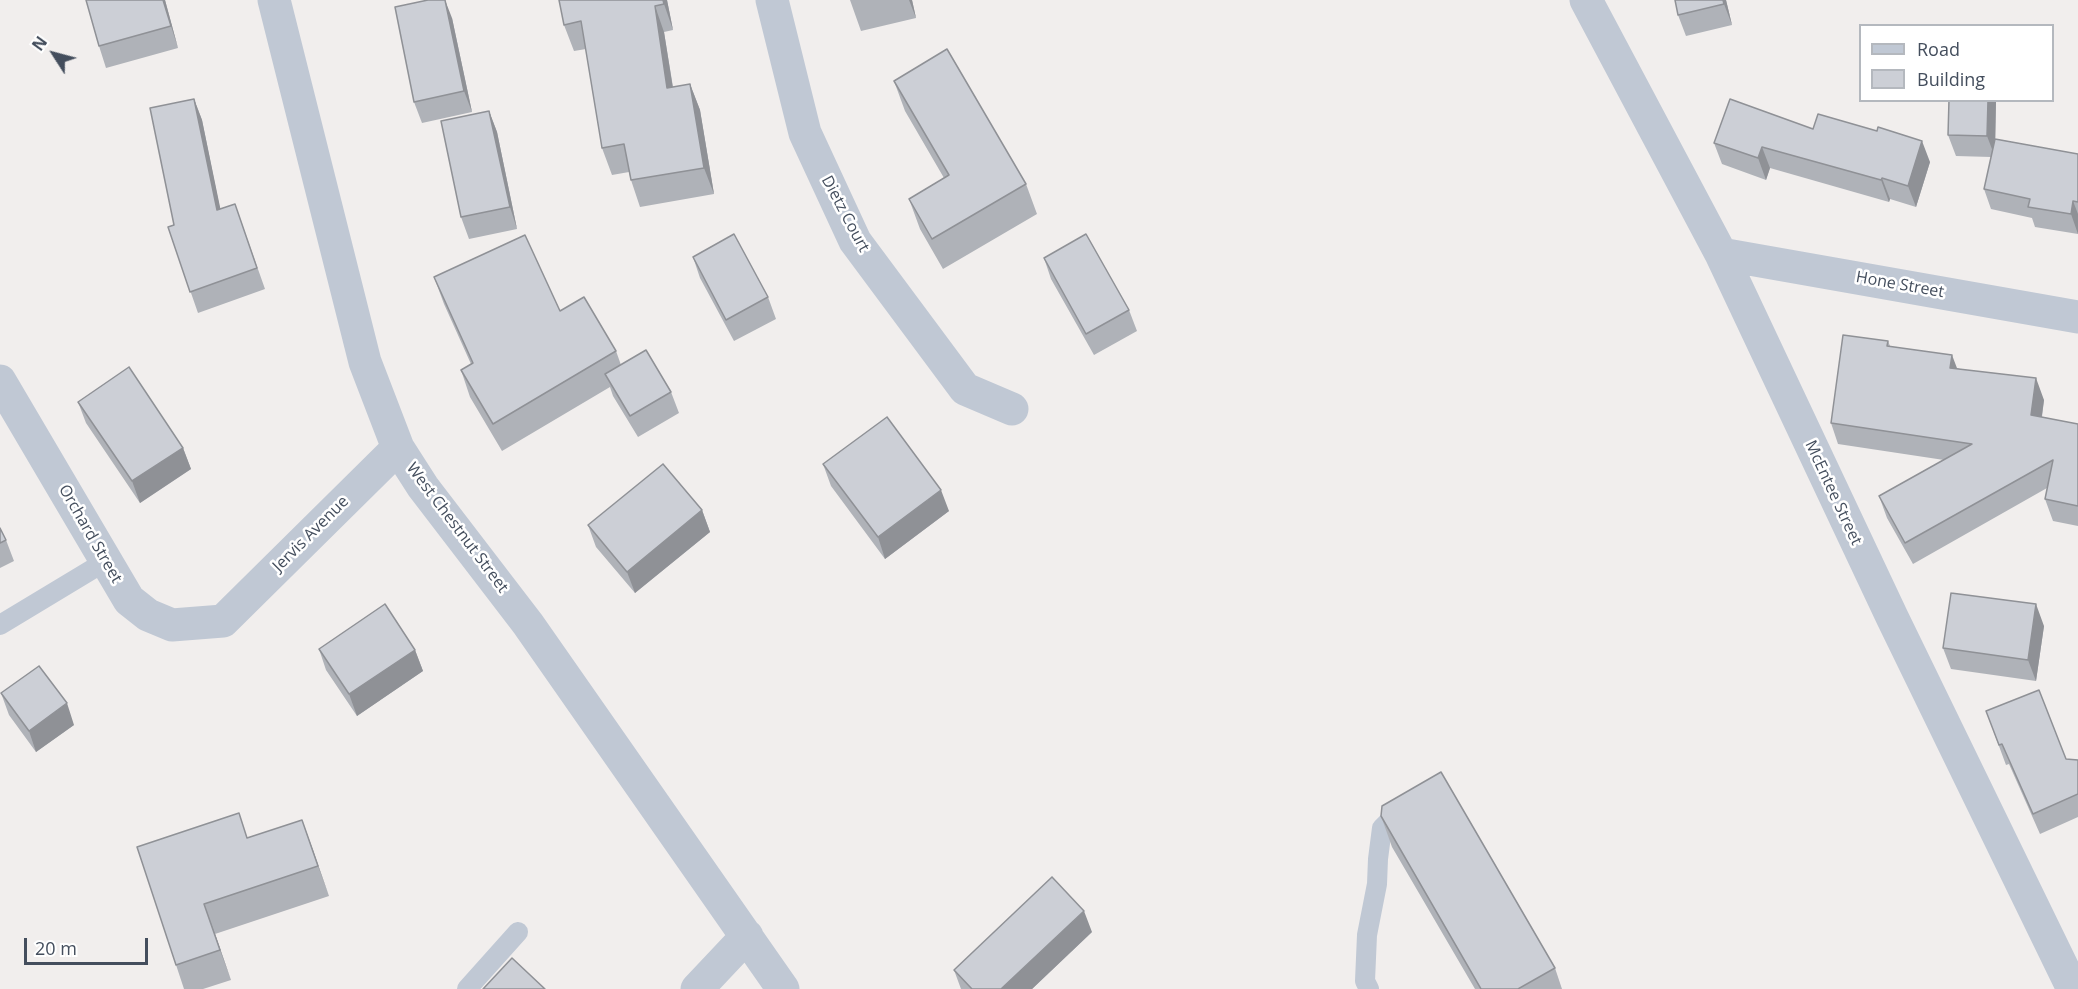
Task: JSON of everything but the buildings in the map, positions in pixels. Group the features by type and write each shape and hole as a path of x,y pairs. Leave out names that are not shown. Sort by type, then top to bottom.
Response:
{"street":[{"name":"West Chestnut Street","path":"274,0 365,362 398,448 423,487 528,624 783,989"},
{"name":"Dietz Court","path":"772,0 805,133 855,241 965,389 1012,409"},
{"name":"McEntee Street","path":"1586,0 1721,254 1892,617 2073,989"},
{"name":"Hone Street","path":"1721,254 2078,316"},
{"name":"Orchard Street","path":"0,381 129,600 148,615 172,625 223,621"},
{"name":"Jervis Avenue","path":"223,621 398,448"},
{"path":"697,989 747,936"}],"lane":[{"path":"0,625 106,561"},
{"path":"1369,989 1365,981 1367,935 1377,884 1382,828 1415,798"},
{"path":"467,989 518,932"}]}
